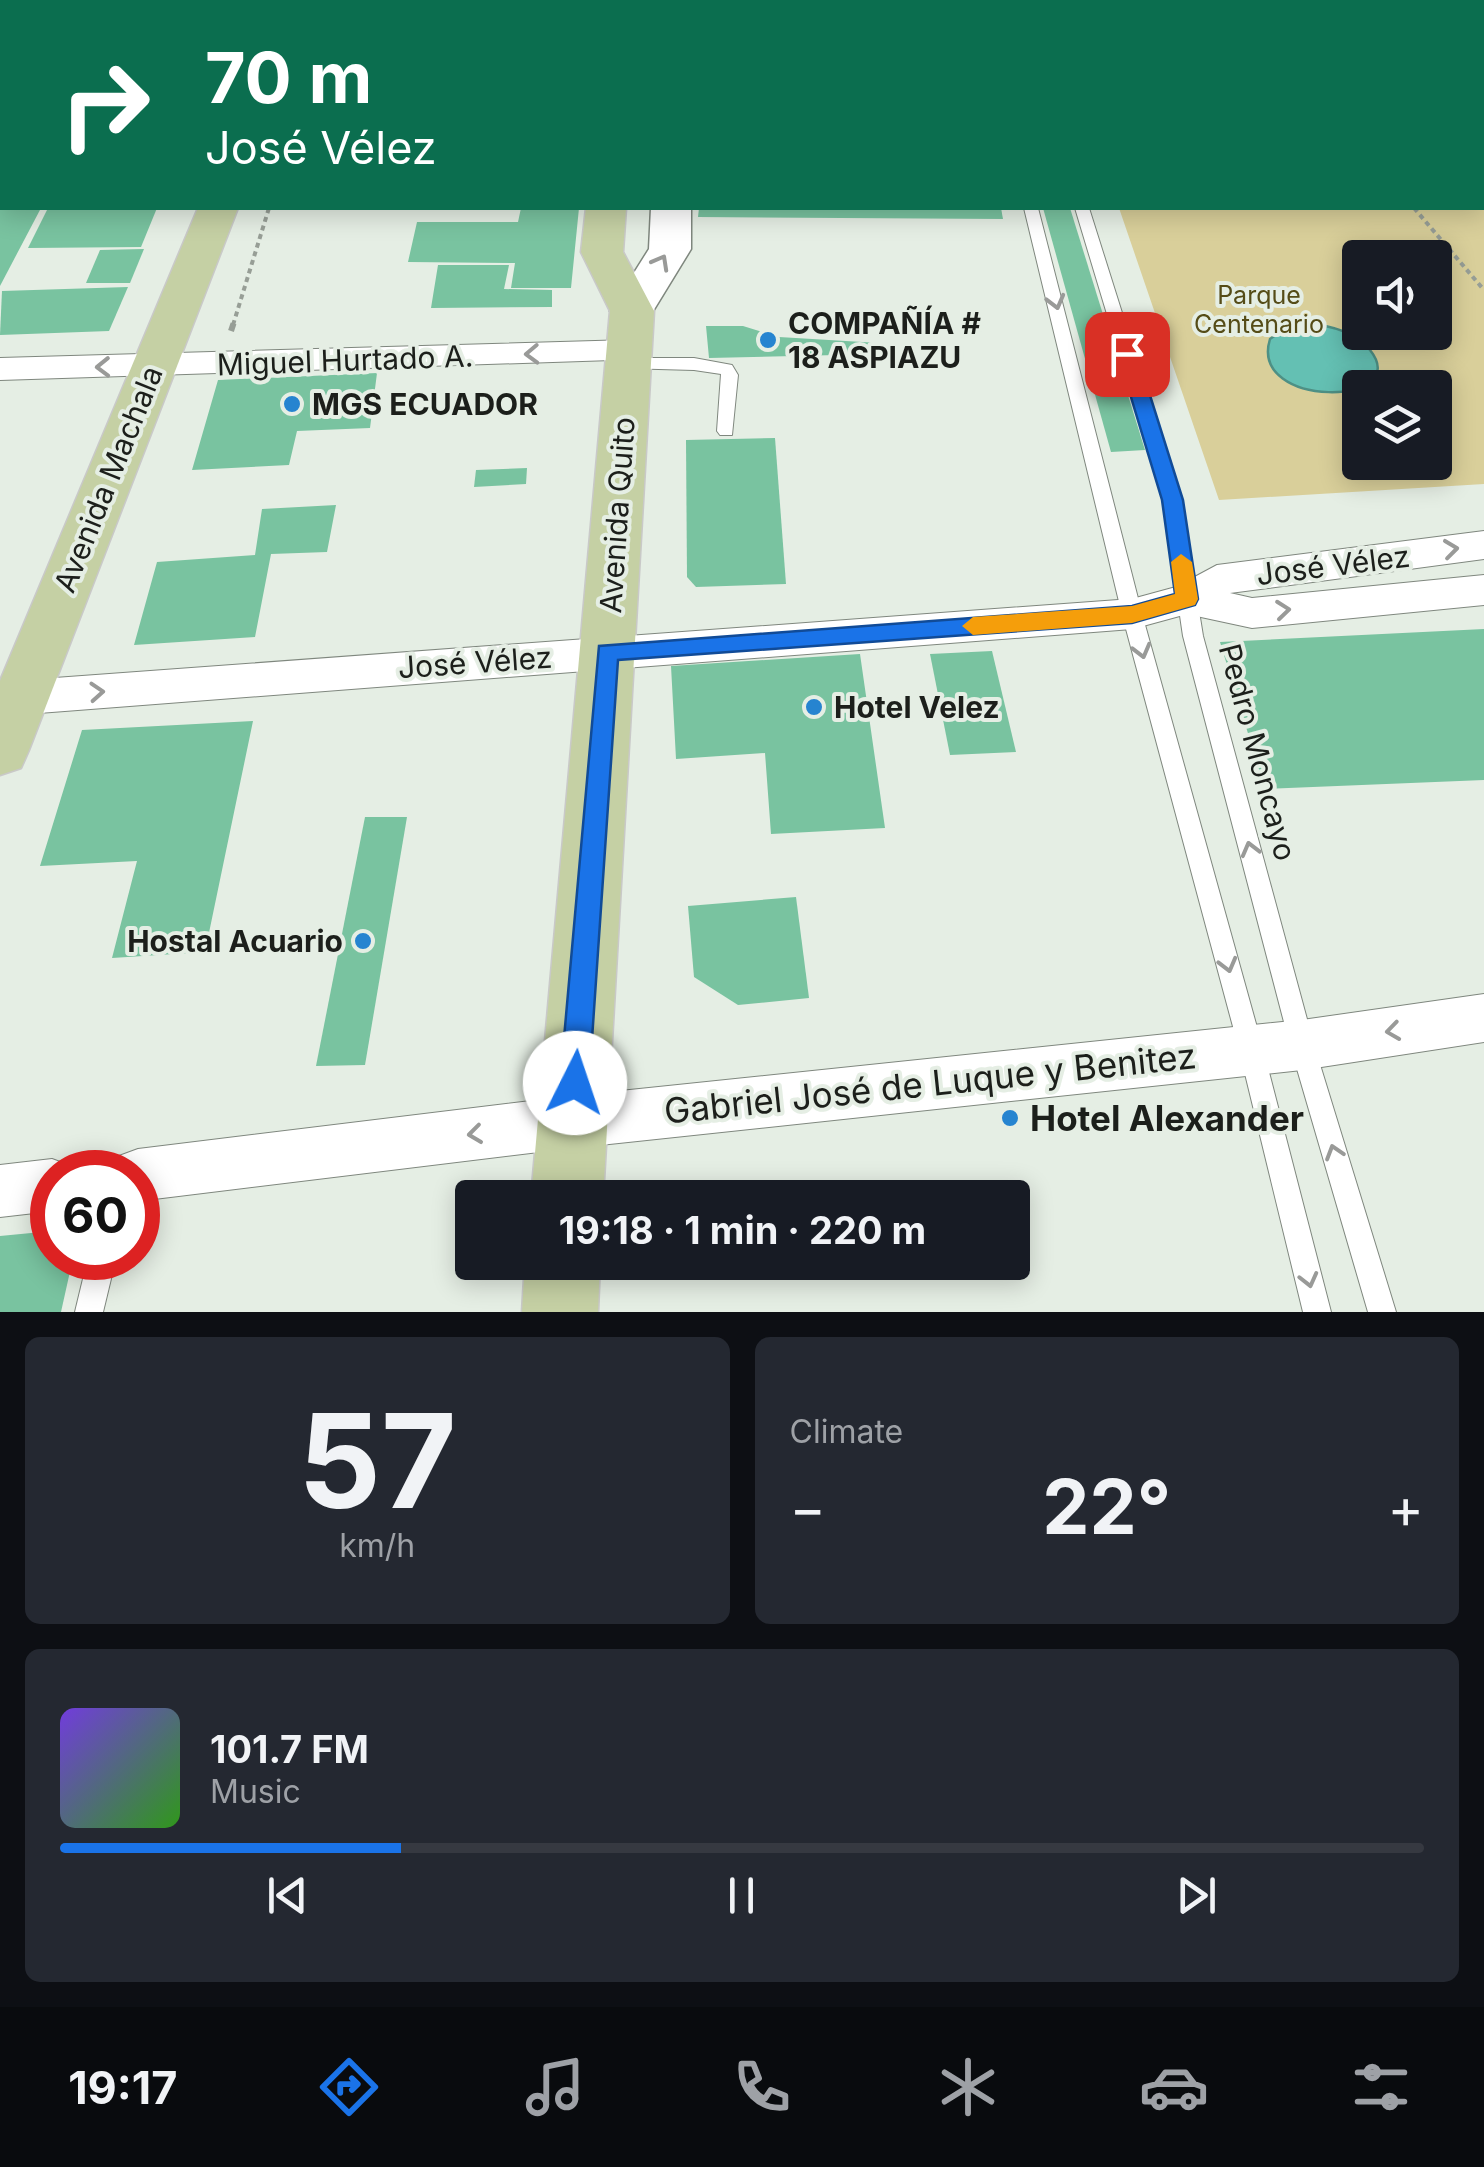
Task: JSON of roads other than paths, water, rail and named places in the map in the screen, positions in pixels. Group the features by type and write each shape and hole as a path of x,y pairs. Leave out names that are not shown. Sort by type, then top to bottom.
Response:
{"main road":[{"name":"Avenida Machala","path":"0,750 10,699 217,210"},
{"path":"606,210 602,252 630,342"},
{"name":"Avenida Quito","path":"568,1180 630,342 670,249 671,210"},
{"path":"560,1312 562,1280"}],"street":[{"name":"Miguel Hurtado A.","path":"0,369 630,342"},
{"name":"José Vélez","path":"10,699 1132,614 1187,599 1216,580 1484,545"},
{"name":"José Vélez","path":"1187,599 1252,613 1484,590"},
{"name":"Gabriel José de Luque y Benitez","path":"160,1171 572,1122 1302,1045 1484,1018"},
{"path":"0,1191 30,1188"}],"lane":[{"path":"1031,210 1132,614 1251,1049 1316,1312"},
{"name":"Pedro Moncayo","path":"1083,210 1172,500 1193,636 1302,1045 1382,1312"},
{"path":"630,342 694,364 726,369 730,374 726,430"},
{"path":"89,1312 97,1280"}],"water":[{"path":"1290,325 1341,330 1342,350 1370,350 1378,369 1342,370 1342,391 1304,388 1283,379 1270,362 1270,339"}],"place":[{"name":"COMPAÑÍA # 18 ASPIAZU","path":"768,340"},
{"name":"MGS ECUADOR","path":"292,404"},
{"name":"Hotel Velez","path":"814,707"},
{"name":"Hostal Acuario","path":"363,941"},
{"name":"Hotel Alexander","path":"1010,1118"}],"park label":[{"name":"Parque Centenario","path":"1259,310"}]}
